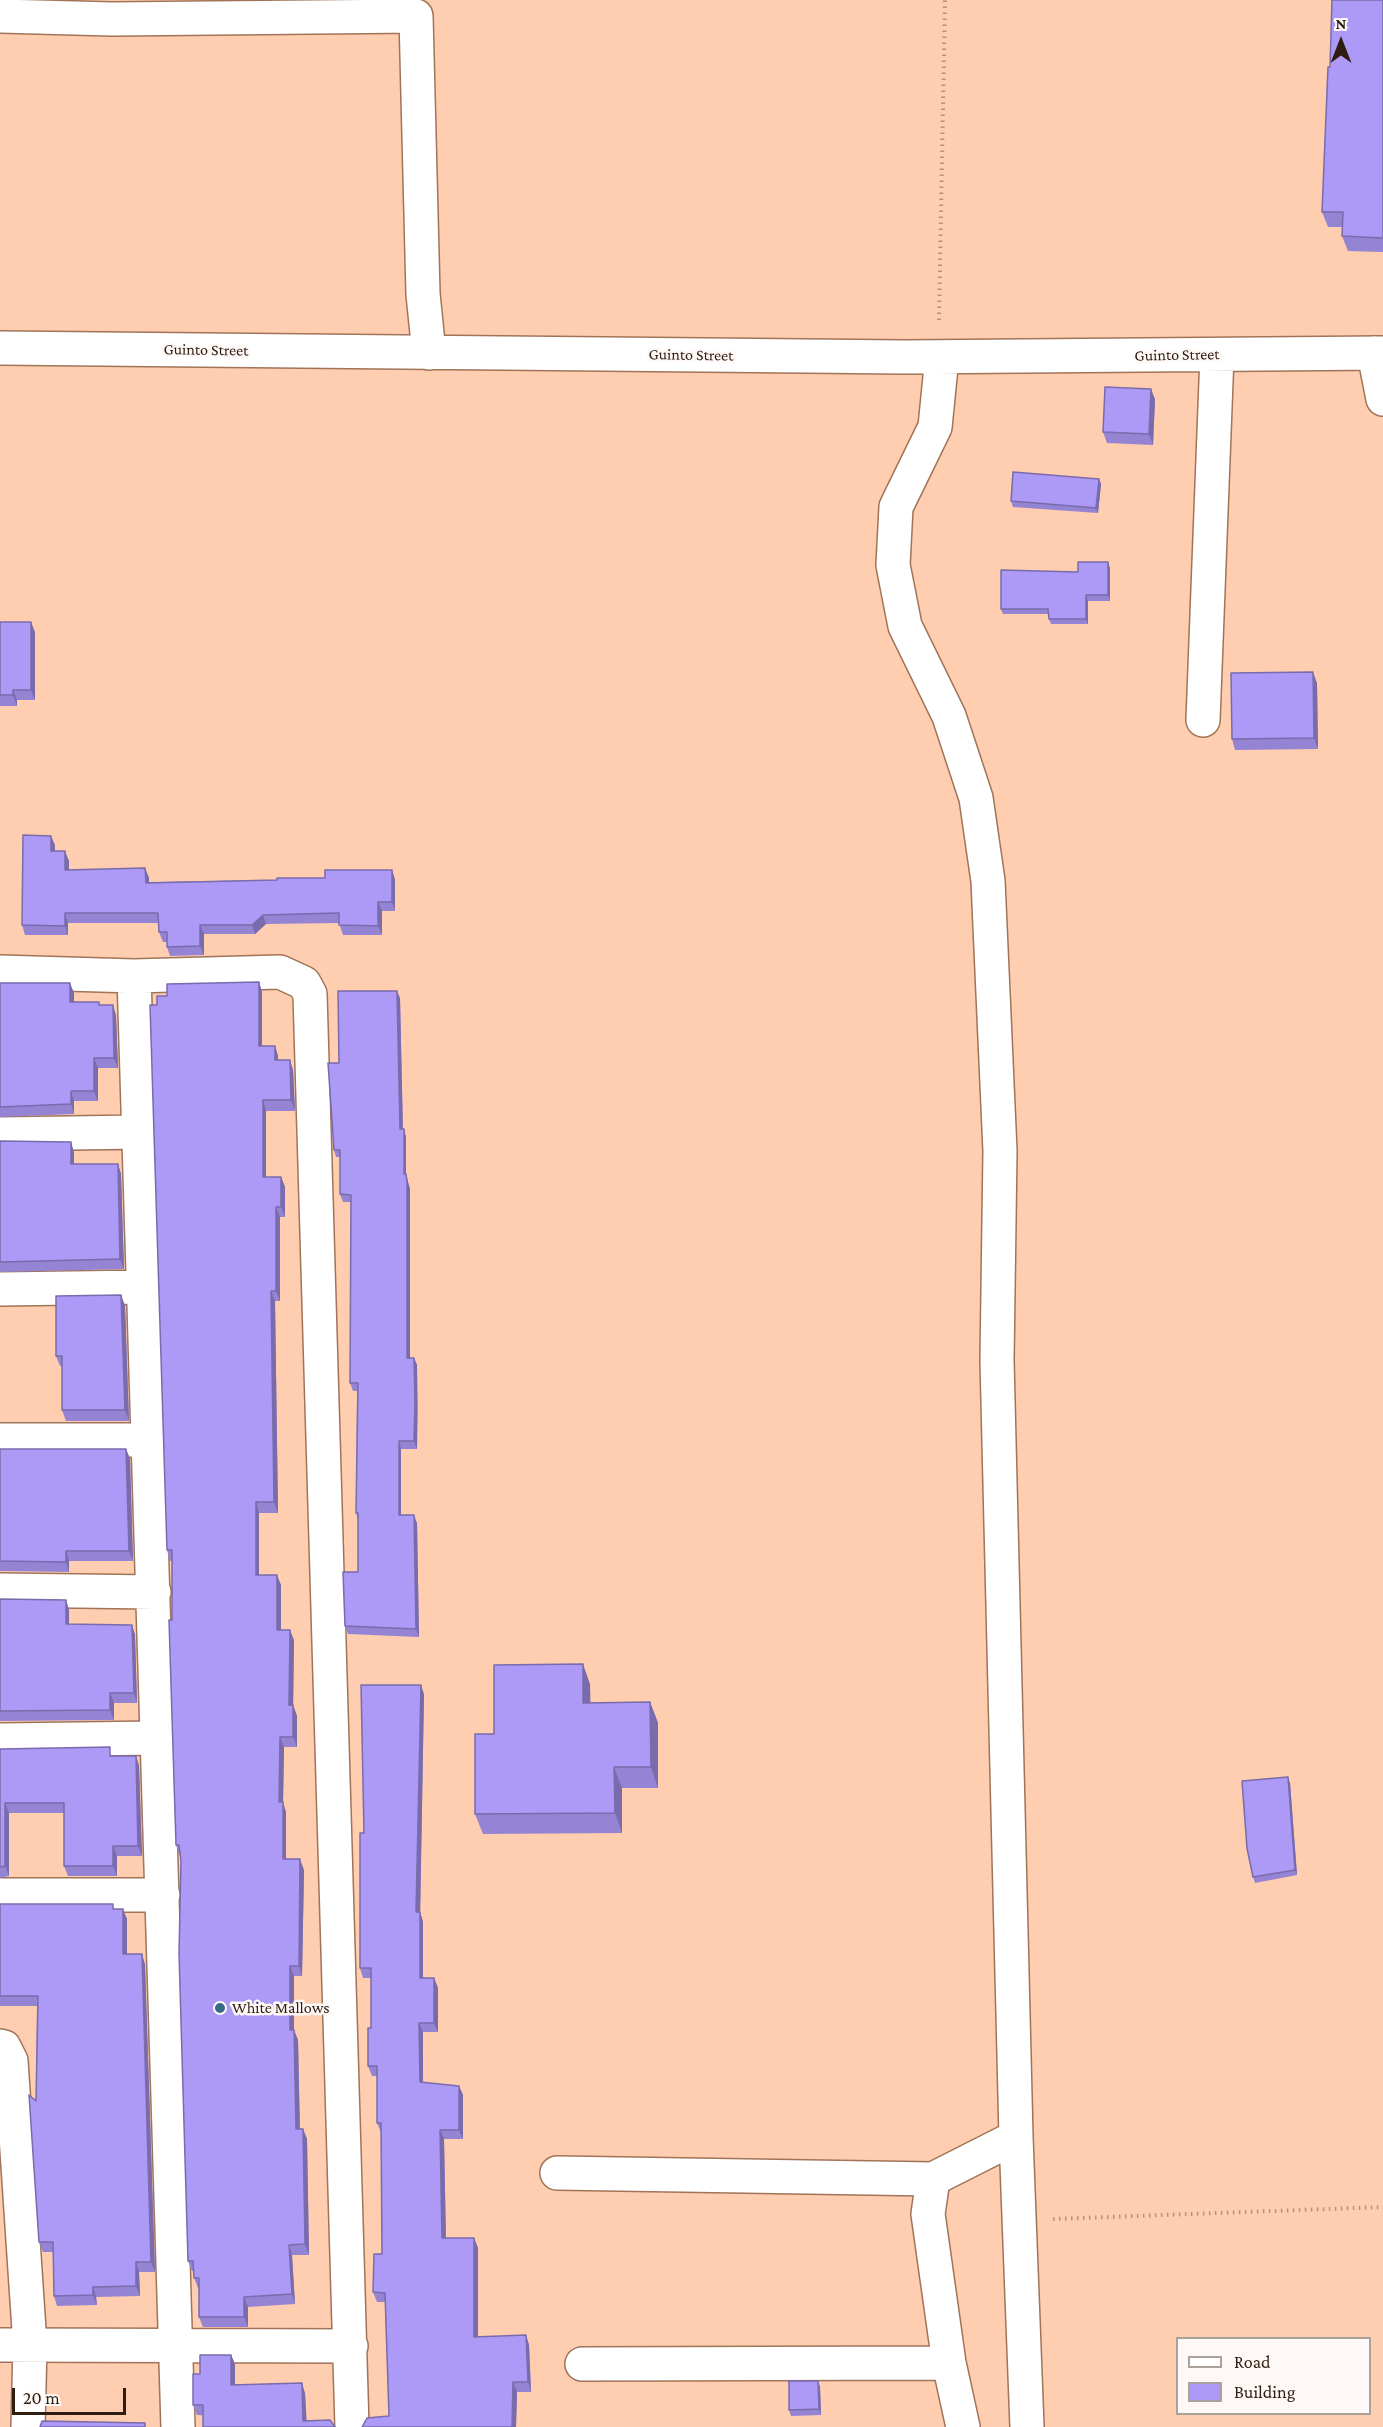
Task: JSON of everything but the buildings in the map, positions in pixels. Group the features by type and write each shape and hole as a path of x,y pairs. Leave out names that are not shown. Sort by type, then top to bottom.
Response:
{"street":[{"path":"0,16 183,10 417,8 423,294 429,353"},
{"name":"Guinto Street","path":"0,348 941,357 1378,353"},
{"path":"1378,353 1383,399"},
{"path":"1203,720 1216,355"},
{"path":"941,357 935,427 896,507 894,565 905,626 949,716 976,798 987,881 1000,1151 997,1360 1016,2137 1027,2427"},
{"path":"0,972 134,976 280,972 303,982 310,994 352,2427"},
{"path":"134,976 178,2427"},
{"path":"0,1134 140,1132"},
{"path":"0,1288 144,1287"},
{"path":"0,1440 149,1440"},
{"path":"0,1590 154,1592"},
{"path":"0,1740 158,1738"},
{"path":"0,1895 163,1895"},
{"path":"0,2046 9,2054 11,2061 15,2345 28,2427"},
{"path":"556,2174 933,2179 1016,2137"},
{"path":"933,2179 928,2214 949,2363 963,2427"},
{"path":"15,2345 351,2346"},
{"path":"582,2364 949,2363"}],"path":[{"path":"941,357 938,314 945,0"},
{"path":"1020,2221 1383,2207"}],"place":[{"name":"White Mallows","path":"220,2008"}]}
